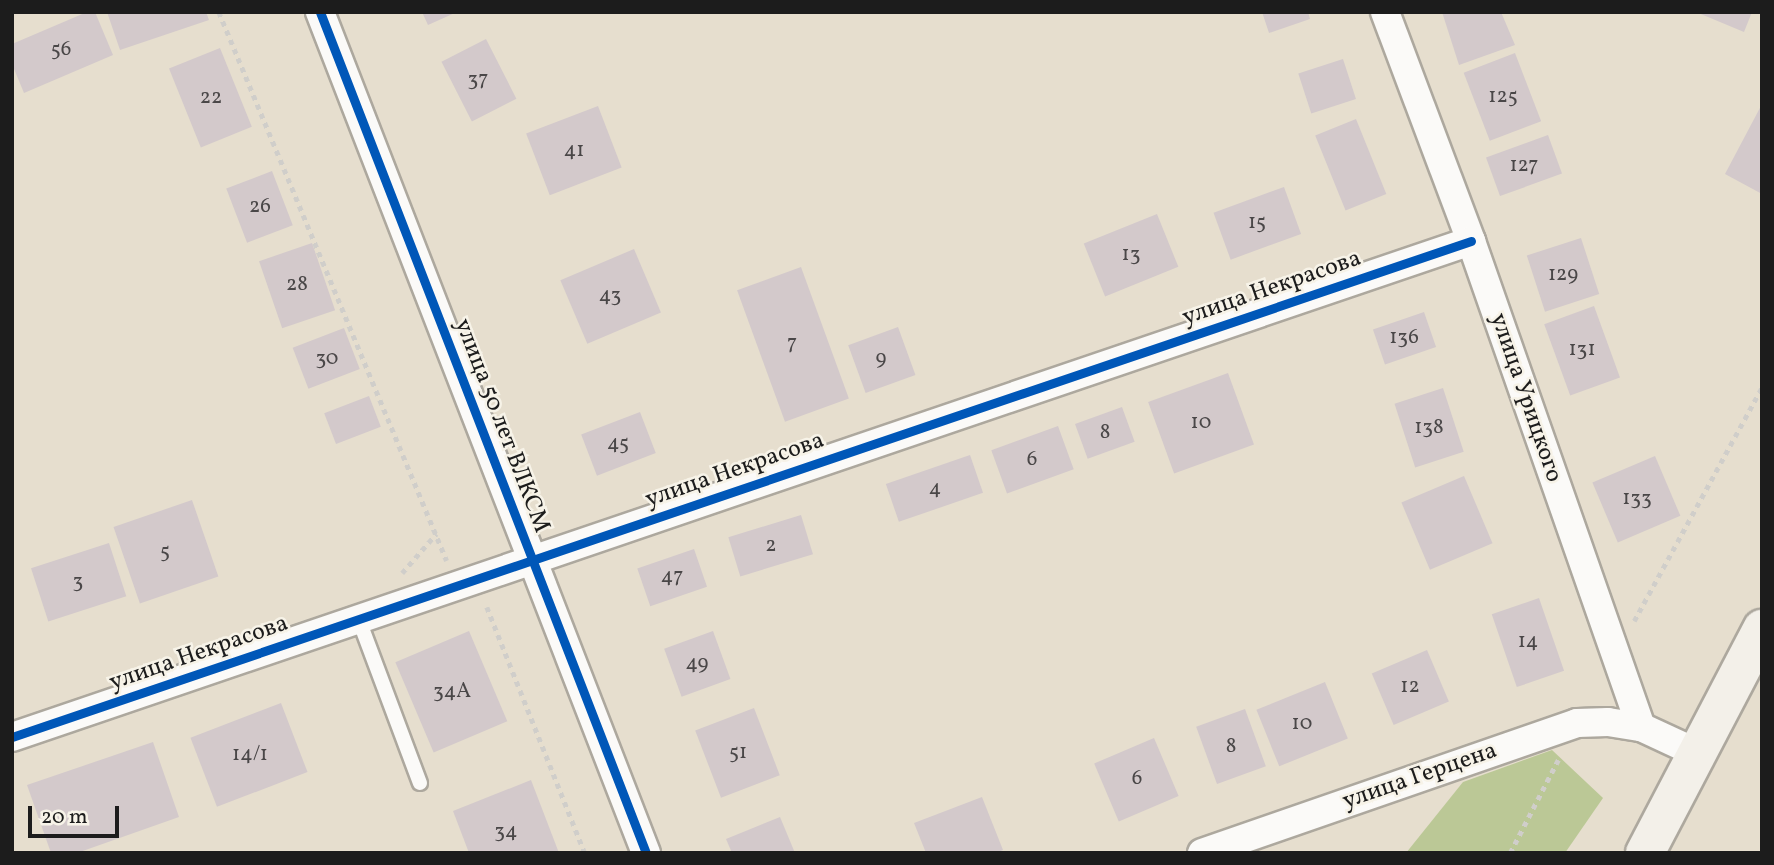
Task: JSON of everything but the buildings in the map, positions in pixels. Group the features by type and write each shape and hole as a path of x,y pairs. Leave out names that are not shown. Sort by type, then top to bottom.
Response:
{"main road":[{"path":"1644,853 1762,629"}],"street":[{"name":"улица 50 лет ВЛКСМ","path":"320,12 646,853"},
{"name":"улица Урицкого","path":"1385,12 1471,241 1641,727"},
{"name":"улица Некрасова","path":"12,737 1471,241"},
{"name":"улица Герцена","path":"1202,853 1577,723 1608,722 1641,727"},
{"path":"1641,727 1697,753"}],"lane":[{"path":"359,620 420,783"}],"path":[{"path":"219,12 449,565 485,601 585,853"}],"green space":[{"path":"1552,750 1603,798 1565,853 1406,853 1463,782"}],"cycle path":[{"path":"320,12 646,853"},
{"path":"12,737 1471,241"}]}
